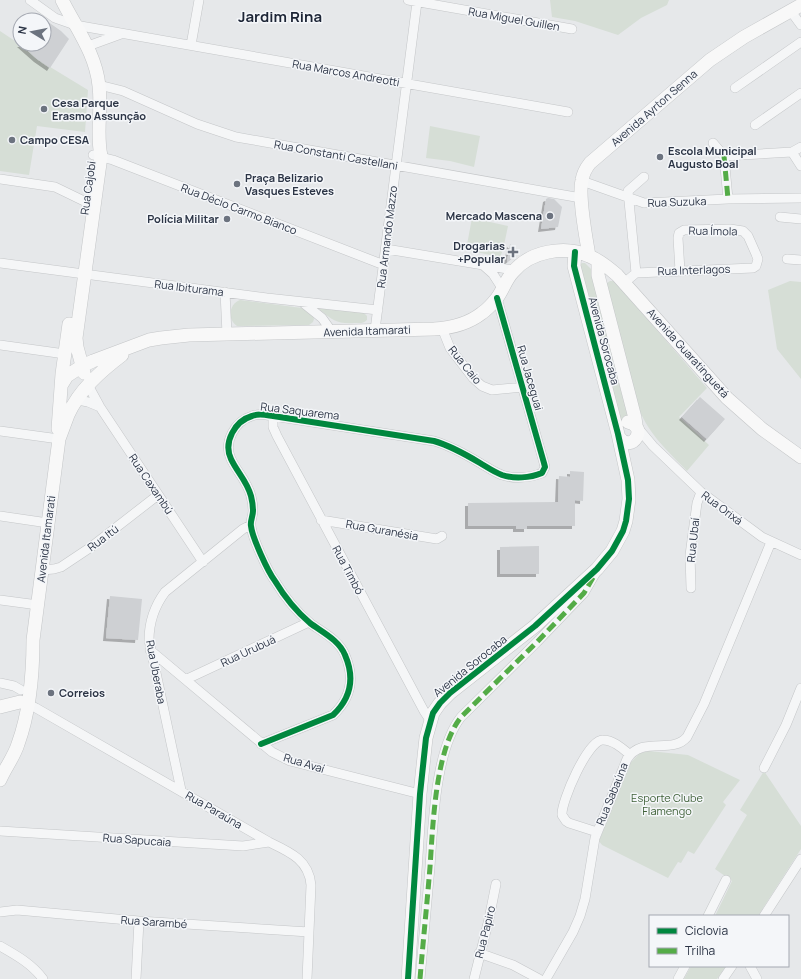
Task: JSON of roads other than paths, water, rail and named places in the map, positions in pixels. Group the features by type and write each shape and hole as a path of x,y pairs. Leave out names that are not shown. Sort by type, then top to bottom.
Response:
{"main road":[{"name":"Rua Cajobi","path":"62,0 74,25 88,46 94,63 99,86 100,102 98,152 81,274 65,354 62,386"},
{"name":"Avenida Ayrton Senna","path":"594,258 581,198 582,181 587,168 594,160 698,70 744,37 796,8"},
{"name":"Avenida Itamarati","path":"78,365 130,348 149,340 189,335 442,328 464,324 486,310 500,293 513,270 526,261 539,254 561,251 575,252"},
{"name":"Avenida Guaratinguetá","path":"575,252 594,258 612,271 624,282 727,398 762,429 801,457"},
{"name":"Avenida Sorocaba","path":"408,979 420,794 426,738 430,720 443,698 536,626 597,569 618,541 626,521 629,493 625,464 574,266 575,252"},
{"name":"Avenida Sorocaba","path":"594,258 636,426"},
{"name":"Rua Cajobi","path":"81,274 76,338 78,365 88,385"},
{"name":"Avenida Itamarati","path":"59,439 68,414 88,385 98,374 130,348"},
{"path":"65,354 75,354 78,365 65,378 62,386 68,397 78,400"},
{"name":"Avenida Itamarati","path":"2,776 23,698 33,671 33,640 59,439 58,426 62,386"},
{"path":"629,422 636,426 638,436 633,441 625,442 619,436 619,429 624,423 629,422"},
{"name":"Avenida Sorocaba","path":"625,464 626,452 633,441"},
{"path":"0,707 23,698"}],"street":[{"name":"Rua Marcos Andreotti","path":"30,0 55,18 74,25 568,112"},
{"path":"190,45 199,0"},
{"name":"Rua Miguel Guillen","path":"408,0 572,29"},
{"name":"Rua Armando Mazzo","path":"375,330 417,2"},
{"path":"796,8 801,25"},
{"name":"Rua Marcos Andreotti","path":"88,46 123,34"},
{"path":"735,88 801,42"},
{"name":"Rua Constanti Castellani","path":"99,86 118,89 129,93 197,124 236,137 581,198"},
{"path":"755,125 801,93"},
{"path":"713,143 724,156 728,199"},
{"path":"724,156 792,152 801,147"},
{"name":"Rua Décio Carmo Bianco","path":"98,152 384,265"},
{"path":"792,152 801,166"},
{"path":"624,282 636,273 628,191 644,176"},
{"path":"0,180 55,188 91,203"},
{"name":"Rua Suzuka","path":"582,181 629,199 644,203 728,199 801,198"},
{"path":"780,218 801,219"},
{"name":"Rua Ímola","path":"680,271 678,235 684,230 735,229 746,233 758,259 756,266 753,268"},
{"path":"386,249 513,270"},
{"path":"786,259 801,260"},
{"name":"Rua Ibiturama","path":"0,263 378,310"},
{"path":"483,266 493,274 500,293"},
{"name":"Rua Interlagos","path":"636,273 753,268"},
{"path":"225,292 227,334"},
{"name":"Rua Jaceguai","path":"500,293 523,387 544,463"},
{"path":"302,301 322,318 332,332"},
{"name":"Rua Caio","path":"442,328 450,348 473,378 482,386 492,390 523,387"},
{"path":"0,345 65,354"},
{"name":"Rua Caxambú","path":"88,385 100,407 203,562"},
{"path":"78,400 100,407"},
{"name":"Rua Saquarema","path":"261,744 333,715 340,708 351,685 350,670 345,653 331,637 309,622 274,581 253,533 250,525 253,510 251,497 247,484 231,460 228,447 234,429 240,422 246,418 259,414 434,442 446,445 500,474 508,476 536,476 544,470 544,463"},
{"name":"Rua Timbó","path":"273,416 273,426 277,436 430,720"},
{"name":"Rua Orixá","path":"636,426 653,446 701,492 754,532 771,542 801,555"},
{"path":"0,431 59,439"},
{"name":"Rua Orixá","path":"633,441 644,442 653,446"},
{"name":"Rua Ubaí","path":"692,588 690,555 697,503 701,492"},
{"name":"Rua Itú","path":"42,570 54,570 61,567 91,547 158,495"},
{"path":"0,516 48,523"},
{"name":"Rua Guranésia","path":"321,520 437,539 442,536"},
{"name":"Rua Uberaba","path":"181,790 150,650 149,630 151,619 157,604 165,592 250,525"},
{"name":"Rua Sabaúna","path":"546,979 573,932 580,916 585,898 597,832 624,765 630,754 651,745 678,744 687,737 704,704 771,542"},
{"name":"Avenida Sorocaba","path":"420,979 435,809 442,765 452,731 461,717 584,593 593,579 597,569"},
{"path":"0,600 38,605"},
{"name":"Rua Urubuá","path":"187,679 309,622"},
{"name":"Rua Avaí","path":"150,650 187,679 272,752 290,761 420,794"},
{"name":"Rua Paraúna","path":"0,683 14,686 23,698 293,854 302,862 309,872 311,885 307,979"},
{"path":"764,768 786,725 801,688"},
{"path":"597,832 566,821 562,815 564,802 579,767 598,741 611,741 630,754"},
{"name":"Rua Sapucaia","path":"1,830 243,846 270,842"},
{"path":"765,915 801,859"},
{"path":"708,915 726,880"},
{"name":"Rua Papiro","path":"474,979 496,884"},
{"name":"Rua Sarambé","path":"0,912 17,910 139,921 309,932"},
{"path":"136,979 139,921"},
{"path":"0,946 31,965 43,979"},
{"path":"480,953 513,965 535,978"},
{"path":"678,979 684,967"},
{"path":"724,979 731,967"},
{"path":"751,967 757,979"}],"place":[{"name":"Cesa Parque Erasmo Assunçăo","path":"44,109"},
{"name":"Campo CESA","path":"12,140"},
{"name":"Escola Municipal Augusto Boal","path":"660,157"},
{"name":"Praça Belizario Vasques Esteves","path":"237,184"},
{"name":"Mercado Mascena","path":"550,216"},
{"name":"Polícia Militar","path":"227,219"},
{"name":"Drogarias +Popular","path":"513,252"},
{"name":"Correios","path":"51,693"}],"district":[{"name":"Jardim Rina","path":"280,17"}],"park label":[{"name":"Esporte Clube Flamengo","path":"667,804"}]}
